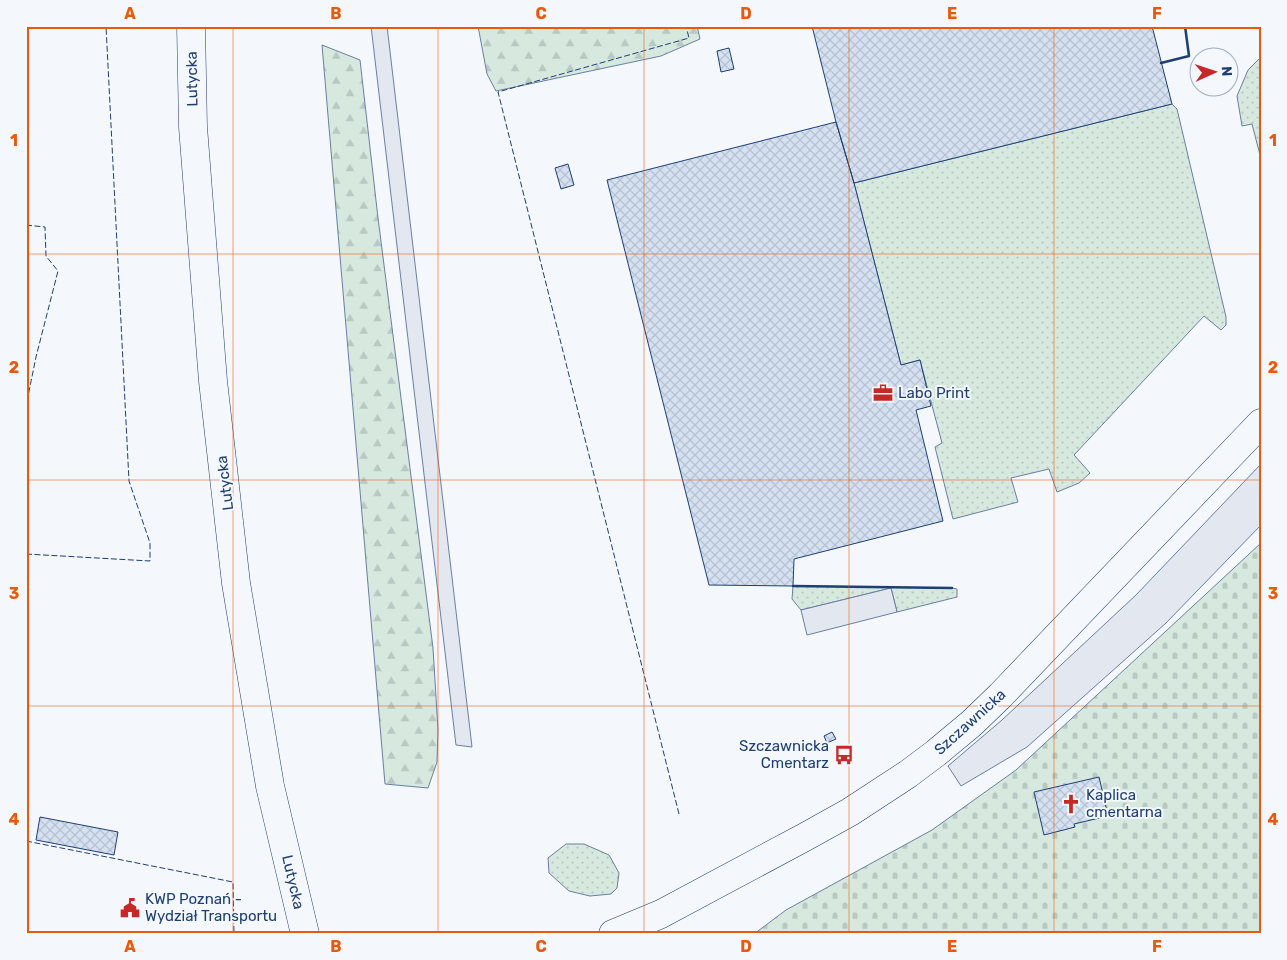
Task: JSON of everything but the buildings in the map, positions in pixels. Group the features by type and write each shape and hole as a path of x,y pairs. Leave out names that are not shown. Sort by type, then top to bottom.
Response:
{"main road":[{"name":"Lutycka","path":"191,26 193,127 213,381 236,583 270,786 305,934"},
{"name":"Szczawnicka","path":"613,934 661,914 850,812 879,794 936,753 972,723 1001,695 1261,423"}],"green space":[{"path":"478,26 697,26 700,39 661,56 496,91 487,74"},
{"path":"322,45 360,60 378,218 433,648 438,730 437,762 428,788 385,784"},
{"path":"1261,57 1261,159 1252,124 1242,126 1237,98 1240,98 1240,89 1248,70"},
{"path":"1172,104 1177,109 1226,317 1226,325 1221,330 1204,316 1074,455 1090,473 1079,483 1057,492 1049,469 1011,478 1018,502 953,519 935,447 942,443 920,360 901,365 854,183"},
{"path":"1261,543 1261,934 754,934 786,910 932,830 1016,770"},
{"path":"793,586 952,588 957,589 957,597 897,612 891,588 801,610 792,599"},
{"path":"566,844 584,844 609,855 619,873 617,888 611,894 590,896 569,891 549,873 548,858"}],"shaded area":[{"path":"371,26 387,26 472,747 456,745"},
{"path":"1261,464 1261,525 1166,623 1027,747 961,786 948,766 1002,720 1136,595"},
{"path":"891,588 897,612 807,635 801,610"}],"fence":[{"path":"26,554 150,561 150,543 129,481 106,26"},
{"path":"679,814 498,92 689,38 686,26"},
{"path":"26,225 45,227 46,256 58,271 36,357 26,406"},
{"path":"26,841 233,882 234,934"}],"wall":[{"path":"1161,63 1189,56 1185,26"},
{"path":"793,586 952,588"}],"place":[{"name":"Labo Print","path":"883,393"},
{"name":"Szczawnicka Cmentarz","path":"844,755"},
{"name":"Kaplica cmentarna","path":"1071,804"},
{"name":"KWP Poznań - Wydział Transportu","path":"130,908"}]}
